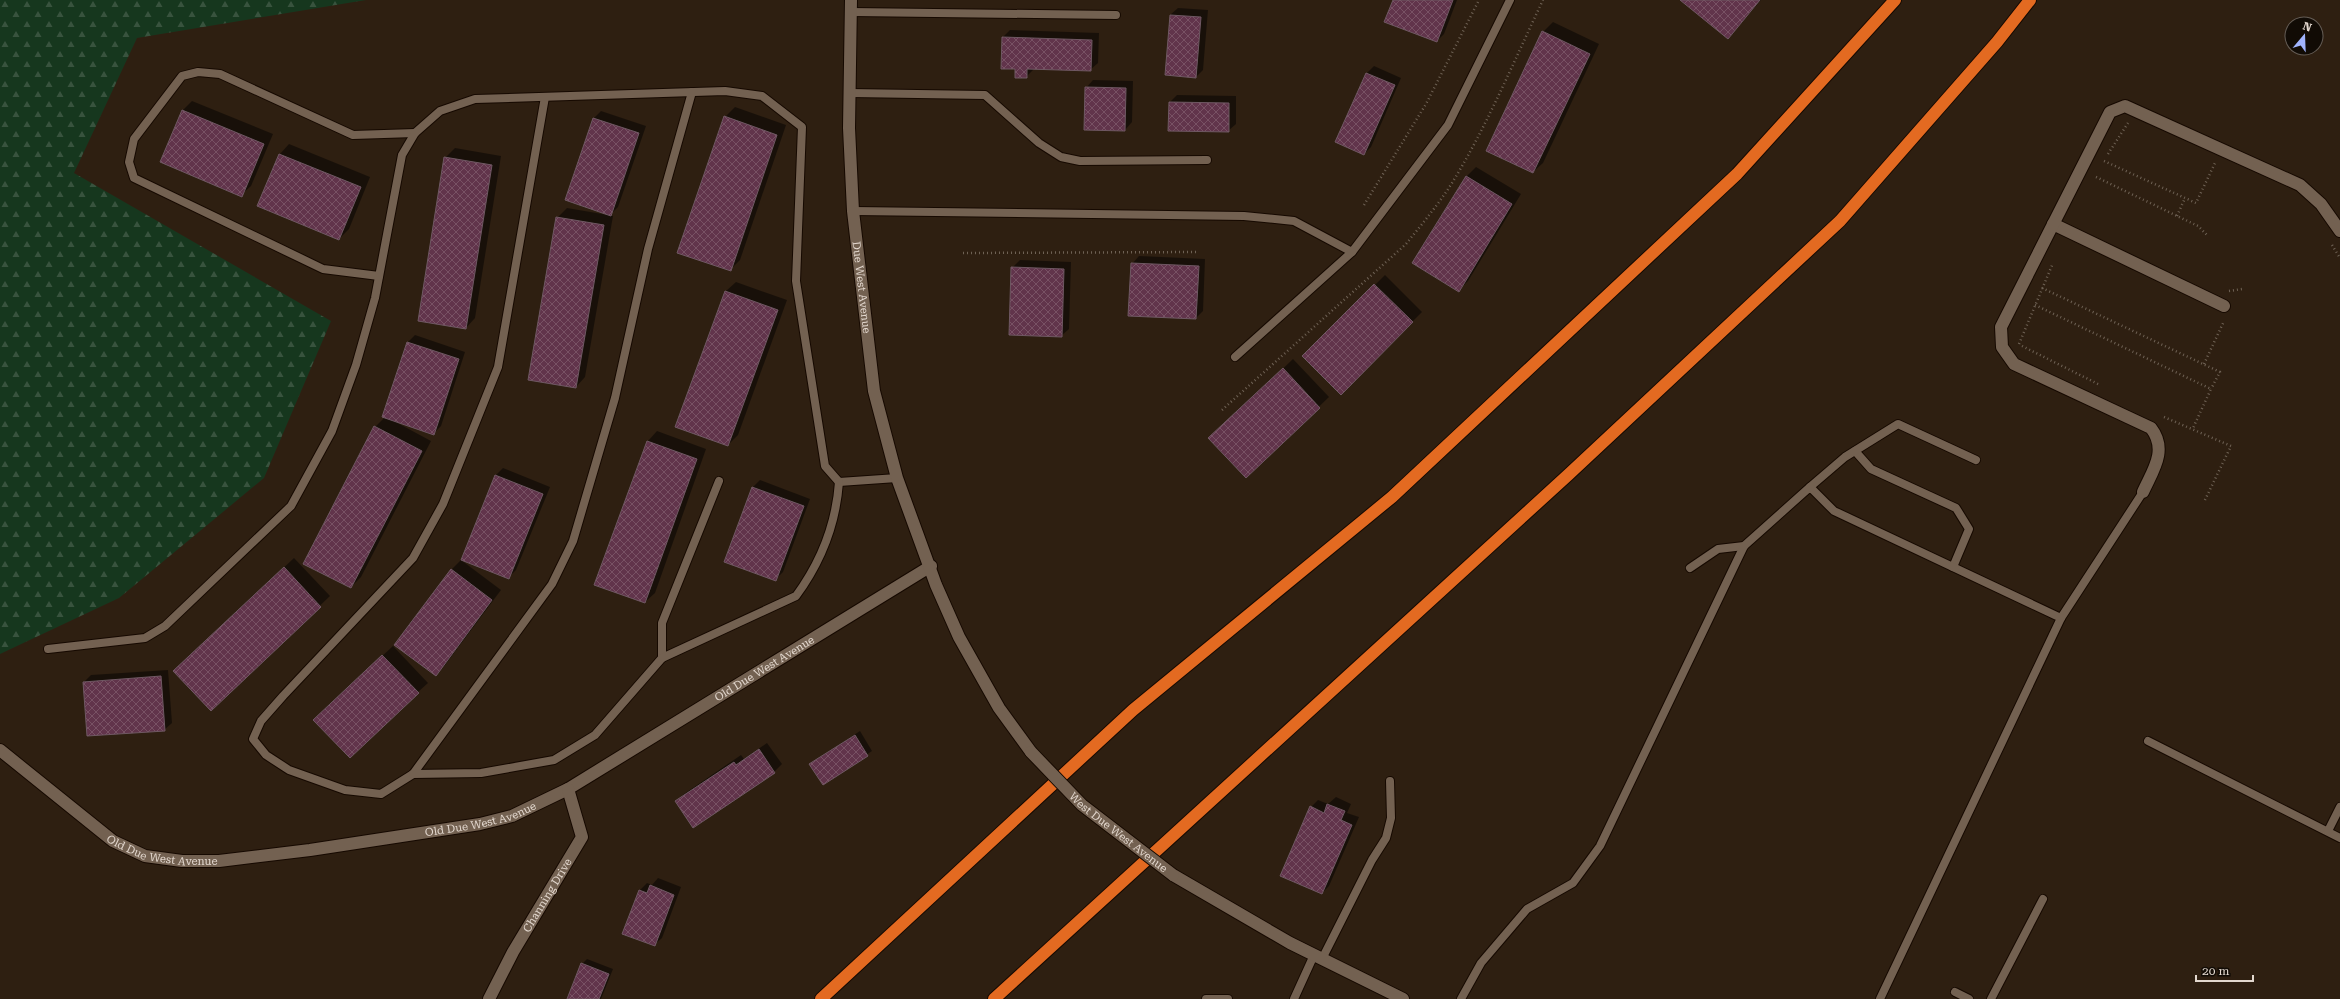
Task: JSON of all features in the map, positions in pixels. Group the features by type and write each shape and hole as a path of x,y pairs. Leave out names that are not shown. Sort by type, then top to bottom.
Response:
{"highway":[{"path":"821,999 1133,710 1392,497 1737,174 1896,0"},
{"path":"994,999 1568,475 1840,221 1997,42 2030,0"}],"street":[{"name":"Due West Avenue","path":"851,0 850,93 853,211 874,391 897,478 931,566"},
{"path":"2143,492 2160,454 2157,435 2151,428 2014,364 2002,347 2001,327 2110,112 2125,106 2300,185 2321,204 2340,231"},
{"path":"2053,224 2224,306"},
{"name":"West Due West Avenue","path":"931,566 936,585 964,647 998,708 1031,752 1082,805 1173,875 1318,957 1403,999"},
{"name":"Old Due West Avenue","path":"0,750 113,841 145,856 182,860 219,861 303,851 480,824 512,816 568,788 931,566"},
{"name":"Channing Drive","path":"490,999 513,952 582,837 568,788"}],"lane":[{"path":"1235,357 1352,252 1448,125 1510,0"},
{"path":"851,12 1116,15"},
{"path":"379,276 323,269 134,178 128,162 130,154 134,139 182,76 198,72 220,74 353,135 415,133"},
{"path":"48,649 145,638 165,626 291,506 332,431 356,365 375,298 402,155 415,133 440,111 475,99 725,91 762,96 802,127 796,281 825,466 839,482 837,509 826,543 808,580 796,596 662,658 595,735 554,760 481,773 412,774"},
{"path":"546,97 498,367 443,504 413,558 265,716 253,739 266,755 289,770 344,790 381,794 412,774 552,584 573,541 615,398 648,249 692,92"},
{"path":"850,93 985,95 1039,143 1061,157 1080,161 1207,160"},
{"path":"853,211 1244,216 1294,221 1352,252"},
{"path":"1461,999 1481,963 1526,909 1574,883 1600,846 1744,546 1810,487 1855,451 1898,424 1976,460"},
{"path":"1855,451 1871,469 1956,508 1969,529 1953,567"},
{"path":"839,482 897,478"},
{"path":"662,658 662,623 719,481"},
{"path":"1810,487 1834,511 2061,618"},
{"path":"1880,999 2061,618 2143,492"},
{"path":"1690,568 1718,549 1744,546"},
{"path":"2148,741 2340,838"},
{"path":"1294,999 1372,860 1386,838 1391,818 1390,781"},
{"path":"2328,831 2340,807"},
{"path":"1991,999 2043,899"},
{"path":"1956,992 1969,999"},
{"path":"1206,999 1228,999"}],"path":[{"path":"1364,205 1426,104 1479,0"},
{"path":"1222,410 1406,244 1429,215 1452,183 1480,133 1543,0"},
{"path":"2102,166 2129,122"},
{"path":"2104,161 2196,204 2216,160"},
{"path":"2092,184 2099,172"},
{"path":"2096,177 2198,226 2207,235"},
{"path":"2176,216 2184,198"},
{"path":"2328,239 2340,258"},
{"path":"963,254 1198,252"},
{"path":"2056,256 2018,344 2102,386"},
{"path":"2042,288 2220,372 2193,428"},
{"path":"2223,291 2242,289"},
{"path":"2035,305 2211,389"},
{"path":"2204,364 2224,320 2217,317"},
{"path":"2157,414 2193,428 2231,446 2204,502"},
{"path":"2164,417 2170,425"}],"green space":[{"path":"0,0 366,0 137,38 74,173 331,321 264,478 119,598 0,654"}],"building":[{"path":"1393,0 1453,0 1437,42 1384,22"},
{"path":"1680,0 1760,0 1728,39"},
{"path":"1170,15 1201,17 1196,78 1165,75"},
{"path":"1542,31 1590,54 1533,173 1486,151"},
{"path":"1002,37 1092,40 1091,71 1027,69 1027,78 1015,78 1015,69 1001,69"},
{"path":"1366,73 1395,85 1364,155 1335,142"},
{"path":"1085,87 1126,88 1125,131 1084,130"},
{"path":"1169,102 1229,103 1229,132 1168,131"},
{"path":"182,110 264,144 242,197 160,162"},
{"path":"724,116 777,135 731,271 677,253"},
{"path":"593,118 639,133 611,216 565,200"},
{"path":"279,154 361,187 339,240 257,206"},
{"path":"444,157 492,165 466,329 418,321"},
{"path":"1466,176 1512,204 1459,292 1412,263"},
{"path":"556,217 604,225 576,388 528,380"},
{"path":"1131,263 1199,266 1196,319 1128,316"},
{"path":"1011,267 1064,269 1062,337 1009,335"},
{"path":"1374,284 1413,322 1341,395 1302,356"},
{"path":"725,291 778,310 728,446 675,427"},
{"path":"407,342 459,359 434,435 382,417"},
{"path":"1283,368 1320,408 1246,478 1208,438"},
{"path":"374,426 422,451 351,588 303,564"},
{"path":"647,441 697,459 645,603 594,585"},
{"path":"495,475 543,494 509,579 461,560"},
{"path":"752,487 804,506 776,581 724,562"},
{"path":"284,567 321,607 211,711 173,671"},
{"path":"451,569 492,600 436,676 394,645"},
{"path":"382,655 419,693 350,758 313,720"},
{"path":"161,676 165,731 87,736 83,682"},
{"path":"855,735 868,756 823,785 809,764"},
{"path":"759,749 775,773 693,828 675,801 734,762 736,765"},
{"path":"1327,804 1345,811 1341,820 1352,825 1322,894 1280,876 1310,806 1324,813"},
{"path":"650,885 674,895 655,946 622,934 639,890 647,893"},
{"path":"581,963 609,974 599,999 567,999"}]}
